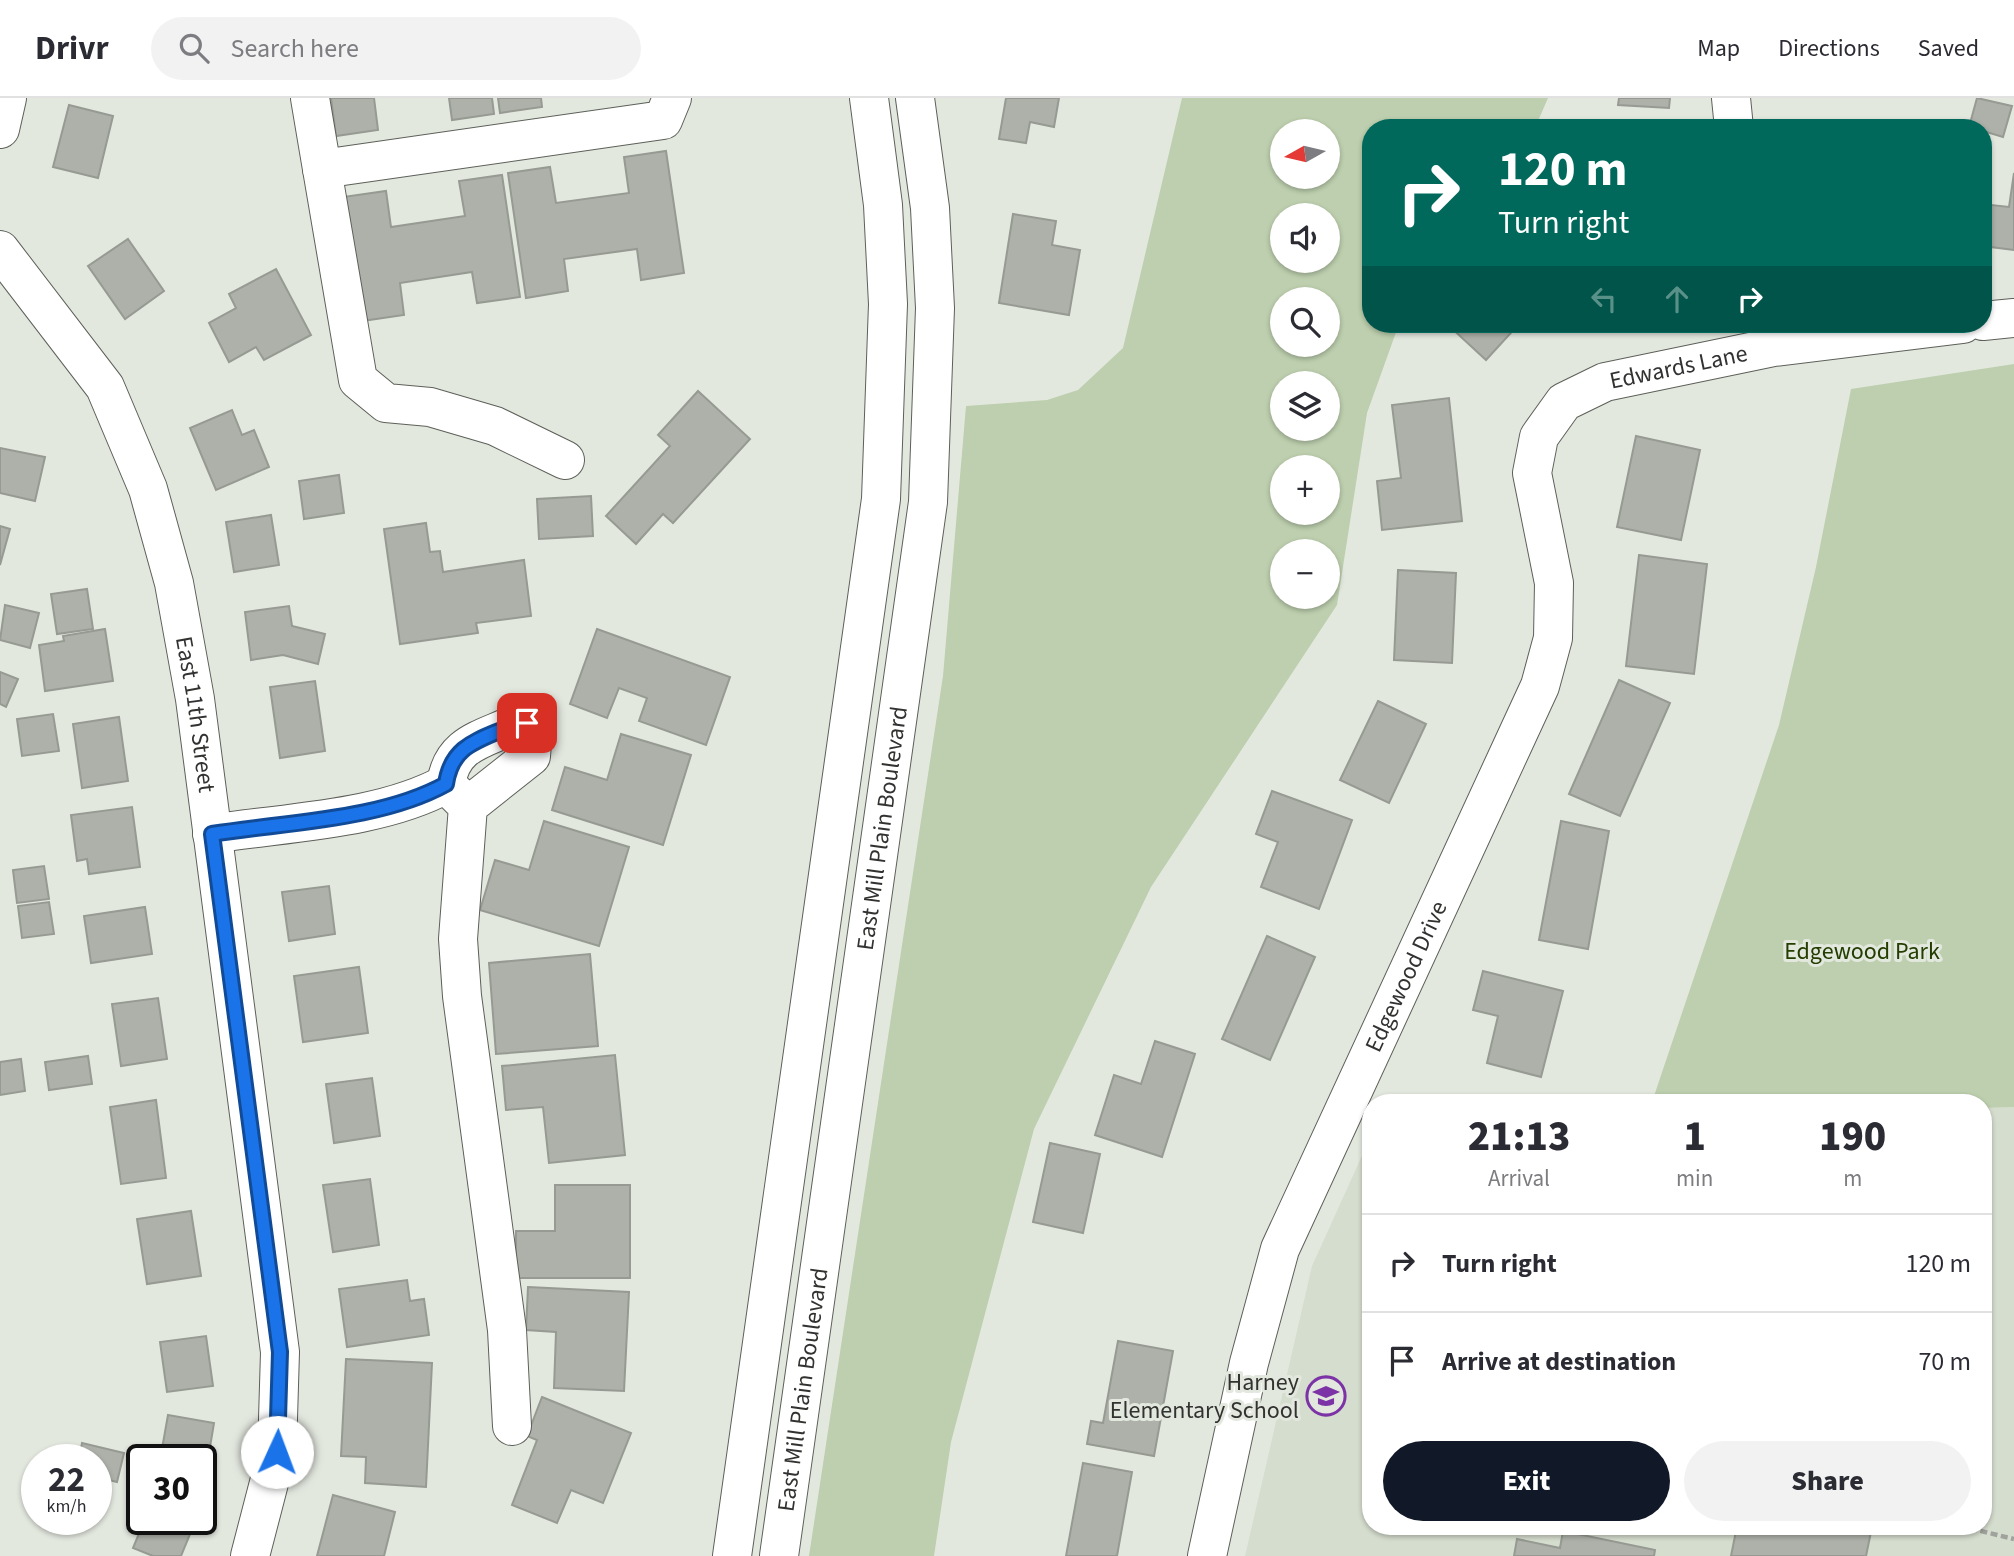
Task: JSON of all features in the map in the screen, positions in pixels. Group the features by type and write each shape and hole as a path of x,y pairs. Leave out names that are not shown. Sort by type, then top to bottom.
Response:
{"street":[{"path":"0,129 7,98"},
{"path":"310,98 358,380 386,403 430,407 495,426 565,460"},
{"path":"322,169 663,120 672,98"},
{"name":"East Mill Plain Boulevard","path":"732,1556 881,499 888,304 883,205 869,98"},
{"name":"East Mill Plain Boulevard","path":"779,1556 928,502 935,308 930,208 915,98"},
{"path":"1731,98 1733,119"},
{"name":"East 11th Street","path":"0,250 105,387 148,489 176,596 195,699 280,1352 277,1452 250,1556"},
{"path":"1992,320 2014,318"},
{"name":"Edwards Lane","path":"1564,402 1605,382 1771,335 1806,333"},
{"name":"Edgewood Drive","path":"1367,1094 1540,686 1553,638 1554,583 1532,473 1539,438 1564,402"},
{"path":"212,834 366,811 418,799 457,795 458,939 462,996 507,1330 512,1426"},
{"name":"Edgewood Drive","path":"1208,1556 1249,1363 1280,1249 1357,1118"}],"path":[{"path":"1992,1534 2014,1539"}],"shaded area":[{"name":"Harney Elementary School","path":"2014,1107 2014,1556 1245,1556 1312,1266 1362,1156 1362,1535 1992,1535 1992,1108"}],"green space":[{"path":"1182,98 1548,98 1539,119 1362,119 1362,333 1396,333 1367,413 1340,586 1340,539 1270,539 1270,609 1334,609 1151,887 1034,1129 951,1442 934,1556 809,1556 943,676 966,406 1047,400 1078,390 1123,348"},
{"name":"Edgewood Park","path":"2014,364 2014,1107 1992,1108 1992,1094 1655,1094 1779,725 1816,567 1851,389"}],"building":[{"path":"331,98 374,98 378,130 336,136"},
{"path":"449,98 492,98 494,114 452,120"},
{"path":"498,98 541,98 542,107 500,113"},
{"path":"1006,98 1059,98 1054,127 1030,122 1026,143 999,139"},
{"path":"1619,98 1670,98 1669,108 1618,105"},
{"path":"1977,98 2012,106 2003,137 1992,134 1992,119 1971,119"},
{"path":"69,105 113,116 98,178 53,167"},
{"path":"666,151 684,273 641,280 637,249 564,259 568,291 526,298 508,173 550,167 556,203 629,193 624,157"},
{"path":"2014,173 2014,250 1992,247 1992,205 2009,207"},
{"path":"502,175 520,297 477,303 472,272 400,283 404,315 362,321 343,197 386,191 391,227 465,216 459,181"},
{"path":"1013,214 1056,221 1052,245 1080,250 1069,315 999,303"},
{"path":"128,239 164,291 125,319 88,266"},
{"path":"276,269 311,335 264,360 256,347 229,362 209,323 236,308 229,294"},
{"path":"1457,333 1511,333 1486,360"},
{"path":"698,391 750,439 673,523 663,514 636,544 606,516 670,446 658,435"},
{"path":"1449,398 1462,521 1382,530 1377,481 1401,478 1392,405"},
{"path":"232,410 242,435 254,430 269,467 216,490 190,428"},
{"path":"1636,436 1700,450 1681,540 1617,527"},
{"path":"0,448 45,457 35,501 0,493"},
{"path":"339,475 344,513 304,519 299,481"},
{"path":"591,496 593,536 539,539 537,499"},
{"path":"271,515 279,565 234,572 226,522"},
{"path":"426,523 430,552 440,551 443,572 524,560 531,616 476,623 478,633 400,644 384,529"},
{"path":"0,526 10,529 0,565"},
{"path":"1639,555 1707,564 1694,674 1626,666"},
{"path":"1398,570 1456,573 1452,663 1394,660"},
{"path":"87,589 93,629 57,634 51,594"},
{"path":"5,605 39,613 30,648 0,640"},
{"path":"289,606 292,626 325,634 318,664 283,655 251,660 245,612"},
{"path":"105,629 113,681 45,691 39,645 64,641 63,636"},
{"path":"597,629 730,677 706,745 639,721 647,698 619,688 607,718 570,704"},
{"path":"0,672 18,679 6,707 0,704"},
{"path":"1619,680 1670,703 1620,816 1569,794"},
{"path":"315,681 325,751 280,758 270,687"},
{"path":"1378,701 1426,724 1389,803 1340,780"},
{"path":"53,714 59,751 22,756 17,719"},
{"path":"119,717 128,781 82,788 73,724"},
{"path":"621,734 691,755 663,845 552,810 565,767 607,780"},
{"path":"1272,791 1352,820 1319,909 1261,887 1278,842 1256,834"},
{"path":"132,807 140,867 89,874 87,859 77,861 71,815"},
{"path":"544,821 629,847 599,946 480,910 495,860 529,870"},
{"path":"1561,821 1609,831 1588,949 1539,940"},
{"path":"44,866 49,899 17,903 13,870"},
{"path":"329,886 335,934 289,941 282,892"},
{"path":"49,902 54,934 22,938 18,906"},
{"path":"145,907 152,954 91,963 84,916"},
{"path":"1267,936 1315,957 1270,1060 1222,1039"},
{"path":"590,954 598,1046 496,1054 489,963"},
{"path":"359,967 368,1033 303,1042 294,976"},
{"path":"1483,971 1563,991 1541,1077 1487,1063 1498,1016 1473,1010"},
{"path":"158,998 167,1059 121,1066 112,1004"},
{"path":"1155,1041 1195,1054 1162,1157 1095,1135 1114,1075 1141,1084"},
{"path":"615,1055 625,1155 549,1163 543,1107 506,1110 502,1066"},
{"path":"88,1056 92,1084 49,1090 45,1062"},
{"path":"21,1059 25,1091 0,1095 0,1062"},
{"path":"372,1078 380,1136 334,1143 326,1084"},
{"path":"156,1100 166,1178 121,1184 110,1107"},
{"path":"1050,1143 1100,1154 1083,1233 1033,1222"},
{"path":"370,1179 379,1245 333,1252 323,1185"},
{"path":"555,1185 630,1185 630,1278 516,1278 516,1231 555,1231"},
{"path":"191,1211 201,1276 147,1284 137,1219"},
{"path":"407,1280 410,1301 424,1299 429,1335 347,1347 339,1289"},
{"path":"528,1287 629,1292 624,1391 554,1388 556,1332 526,1330"},
{"path":"206,1336 213,1386 167,1392 160,1342"},
{"path":"1118,1341 1173,1351 1154,1456 1087,1444 1091,1421 1103,1423"},
{"path":"346,1359 432,1363 426,1487 365,1483 366,1457 341,1456"},
{"path":"542,1397 631,1433 603,1503 571,1490 557,1523 512,1505 537,1440 527,1436"},
{"path":"168,1415 214,1423 210,1444 163,1444"},
{"path":"112,1450 124,1453 117,1482 112,1481"},
{"path":"1083,1463 1132,1472 1117,1556 1066,1556"},
{"path":"333,1495 395,1512 384,1556 317,1556"},
{"path":"138,1535 190,1535 181,1556 153,1556 133,1548"},
{"path":"1562,1535 1582,1535 1655,1550 1654,1556 1514,1556 1517,1539 1560,1548"},
{"path":"1735,1535 1870,1535 1866,1556 1731,1556"}],"place":[{"name":"Harney Elementary School","path":"1326,1396"}],"route":[{"path":"277,1452 280,1352 212,834 366,811 418,799 446,784 449,764 458,751 517,723 527,723"}]}
